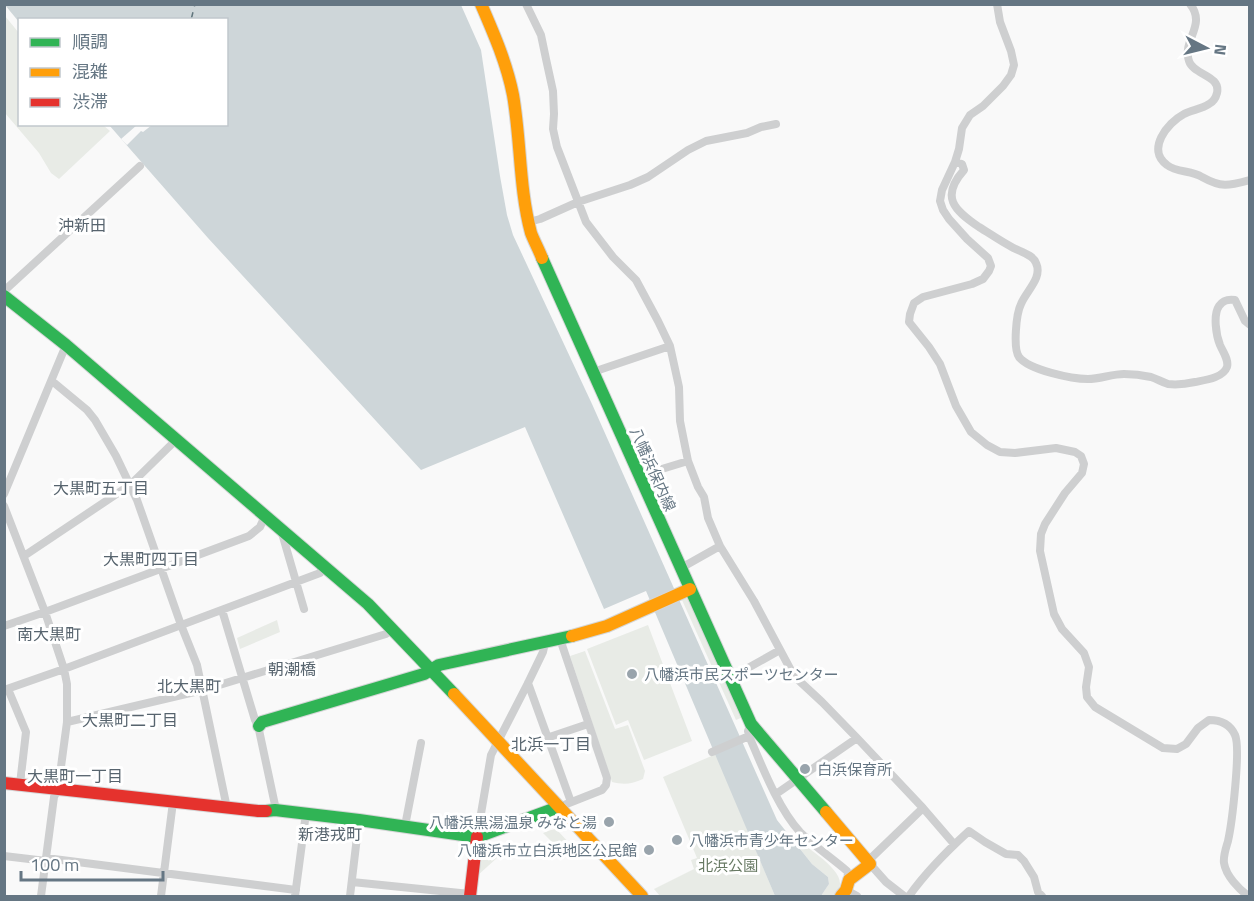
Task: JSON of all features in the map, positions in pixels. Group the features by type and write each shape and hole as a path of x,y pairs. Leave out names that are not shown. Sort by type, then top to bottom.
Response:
{"street":[{"name":"八幡浜保内線","path":"481,4 507,70 532,235 681,568 685,592 730,678 748,733 797,778 869,862"},
{"path":"526,4 541,35 545,51 553,91 553,129 557,147 586,222 613,257 636,280 670,346 679,387 680,421 688,461 704,497 708,518 720,546 754,601 794,676 857,738 954,844"},
{"path":"997,4 1000,22 1014,65 1011,75 1003,86 983,106 970,115 962,128 955,162 942,190 940,201 943,210 967,239 988,258 991,266 983,279 923,297 914,303 909,322 940,364 956,406 971,432 987,445 1000,452 1015,453 1056,448 1075,452 1081,456 1084,464 1082,473 1065,492 1041,534 1040,551 1054,614 1062,629 1084,653 1089,667 1087,697 1095,707 1163,748 1177,749 1186,744 1198,728 1209,720 1218,720 1226,724 1234,734 1238,747 1224,864 1228,874 1248,897"},
{"path":"1190,4 1197,15 1188,49 1189,63 1194,70 1214,80 1217,93 1208,105 1181,115 1163,133 1159,140 1159,156 1169,167 1199,175 1221,186 1250,180"},
{"path":"529,222 648,177 688,150 706,141 747,133 760,127 776,124"},
{"path":"955,162 962,164 964,170 957,178 951,193 953,206 962,216 1008,246 1032,257 1037,263 1038,273 1035,281 1020,304 1016,336 1017,353 1020,359 1032,366 1059,375 1087,379 1136,374 1168,384 1185,384 1216,376 1227,366 1216,331 1218,308 1223,301 1235,300 1245,321 1250,325"},
{"path":"4,291 140,166"},
{"path":"4,296 66,345 368,604 510,754 565,805 642,897"},
{"path":"4,494 66,345"},
{"path":"593,372 670,346"},
{"path":"52,381 87,410 95,420 116,456 137,500 197,665 227,808"},
{"path":"24,556 130,485 176,440"},
{"path":"639,476 688,461"},
{"path":"4,506 45,612 68,684 67,722 58,789 54,797 41,897"},
{"path":"4,626 249,536 260,527 265,516"},
{"path":"281,529 304,609"},
{"path":"681,568 720,546"},
{"path":"20,784 26,732 6,689 320,573 323,565"},
{"path":"259,726 262,722 424,674 439,665 583,634 685,592"},
{"path":"222,610 255,720 259,726 275,810"},
{"path":"67,722 203,690 386,634 392,629"},
{"path":"4,783 227,808 306,813 477,837 602,790 606,784 606,778 560,639"},
{"path":"351,882 470,895 491,754 528,683 545,643"},
{"path":"730,678 780,650"},
{"path":"528,683 547,738 565,805"},
{"path":"510,754 520,747 588,724"},
{"path":"712,752 748,733 784,810 800,831 847,871 848,891"},
{"path":"776,794 857,738"},
{"path":"405,826 421,743"},
{"path":"161,897 173,802"},
{"path":"848,891 869,862 923,808"},
{"path":"4,856 164,873 296,893 306,813"},
{"path":"350,897 359,820"},
{"path":"909,897 923,877 969,831 1006,854 1018,855 1034,877 1038,892 1042,897"},
{"path":"869,862 886,882 904,897"}],"green space":[{"path":"5,16 18,32 18,126 104,126 110,131 59,179 51,173 39,153 5,113"},
{"path":"688,598 743,717 736,720 682,600"},
{"path":"277,620 280,632 240,649 237,638"},
{"name":"八幡浜市民スポーツセンター","path":"648,625 692,741 644,760 628,720 616,725 587,649"},
{"path":"585,651 615,729 628,725 645,771 643,779 628,784 612,782 570,656"},
{"name":"北浜公園","path":"716,754 775,896 660,896 654,889 694,869 691,860 697,858 663,777"},
{"path":"556,829 575,849 565,855 543,833"},
{"name":"北浜公園","path":"789,835 820,856 834,870 839,877 840,884 834,896 821,896 829,884 828,877 812,864"},
{"path":"499,847 508,848 477,876 483,857 489,851"}],"shaded area":[{"path":"5,5 461,5 481,50 500,176 513,235 592,404 777,820 812,864 828,877 829,884 821,896 775,896 646,591 604,609 525,427 421,470 208,238 110,126 228,126 228,18 18,18 18,21"}],"pier":[{"path":"136,126 151,126 143,132 141,131 127,145 121,139"}],"ferry route":[{"path":"192,18 195,4"}],"traffic: fast":[{"path":"542,258 751,724 826,812"},
{"path":"4,296 66,345 368,604 454,694"},
{"path":"259,726 262,722 424,674 439,665 572,636"},
{"path":"266,811 275,810 359,820 477,837 559,807"}],"traffic: slow":[{"path":"481,4 500,49 513,95 527,216 531,233 542,258"},
{"path":"572,636 607,626 690,589"},
{"path":"454,694 642,896"},
{"path":"826,812 870,864 849,880 841,896"}],"traffic: jam":[{"path":"4,783 266,811"},
{"path":"470,896 477,837"}],"place":[{"name":"八幡浜市民スポーツセンター","path":"632,674"},
{"name":"白浜保育所","path":"805,769"},
{"name":"八幡浜黒湯温泉 みなと湯","path":"609,822"},
{"name":"八幡浜市青少年センター","path":"677,840"},
{"name":"八幡浜市立白浜地区公民館","path":"649,850"}],"district":[{"name":"沖新田","path":"82,225"},
{"name":"大黒町五丁目","path":"101,488"},
{"name":"大黒町四丁目","path":"151,559"},
{"name":"南大黒町","path":"49,634"},
{"name":"朝潮橋","path":"292,669"},
{"name":"北大黒町","path":"189,686"},
{"name":"大黒町二丁目","path":"130,720"},
{"name":"北浜一丁目","path":"551,744"},
{"name":"大黒町一丁目","path":"75,776"},
{"name":"新港戎町","path":"330,834"}]}
